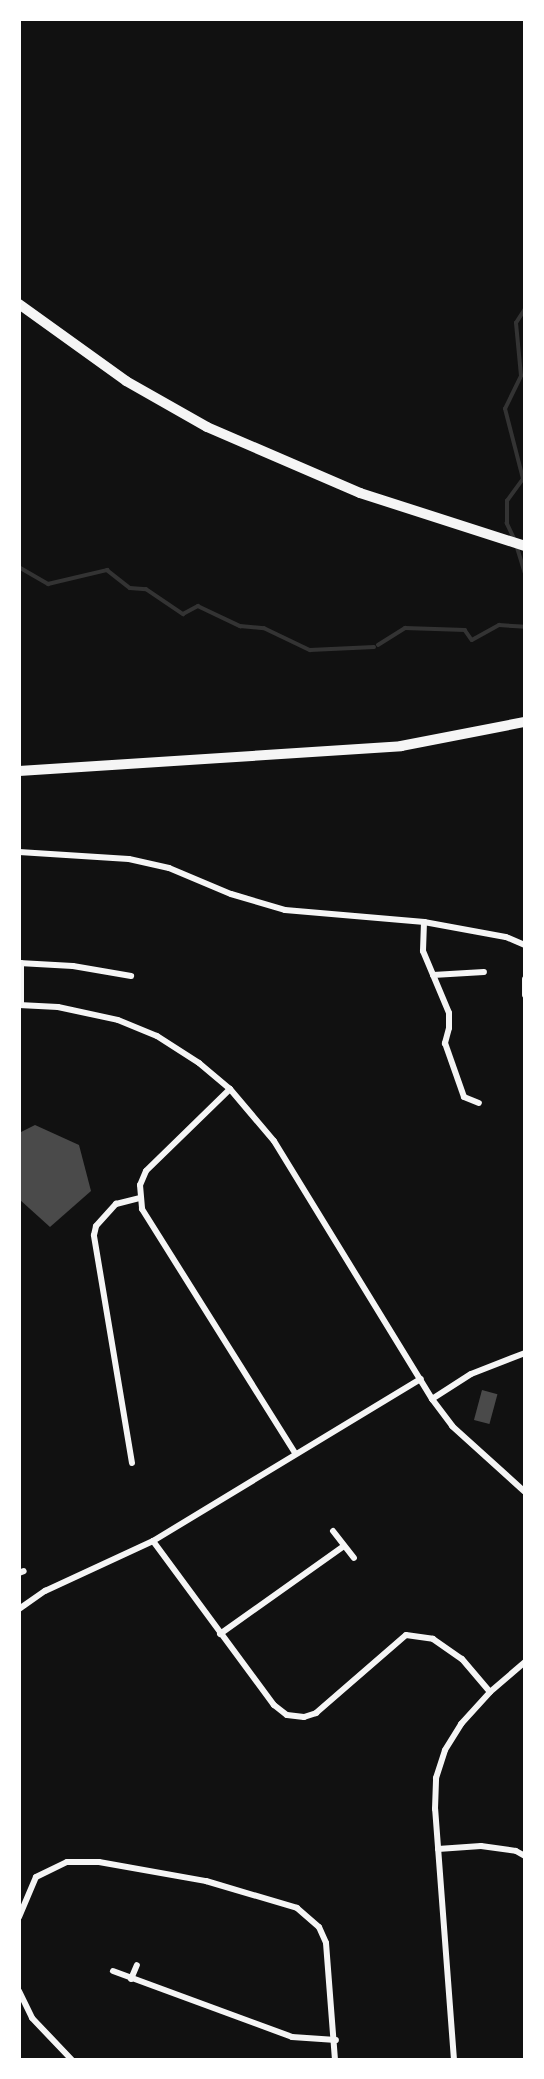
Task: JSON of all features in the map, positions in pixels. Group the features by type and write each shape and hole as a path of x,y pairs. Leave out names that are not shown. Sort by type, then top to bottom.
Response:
{"main road":[{"path":"20,306 82,352 179,412 283,461 360,492 525,546"},
{"path":"19,771 401,746 525,722"}],"street":[{"path":"19,852 129,859 169,869 231,894 285,910 424,922 506,937 525,945"},
{"path":"424,922 423,951 449,1013 445,1043 464,1097 479,1103"},
{"path":"131,976 73,965 20,963 20,1005 89,1012 144,1031 200,1063 230,1089 274,1140 432,1399 452,1426 525,1492"},
{"path":"433,975 484,972"},
{"path":"525,979 525,995"},
{"path":"230,1089 146,1171 140,1185 140,1198 142,1209 295,1453"},
{"path":"132,1463 94,1235 96,1226 116,1204 140,1198"},
{"path":"432,1399 471,1374 525,1353"},
{"path":"19,1609 45,1591 153,1541 421,1379"},
{"path":"333,1531 354,1558"},
{"path":"153,1541 274,1705 287,1715 304,1717 316,1713 405,1635 433,1639 462,1659 490,1692"},
{"path":"220,1634 344,1546"},
{"path":"454,2060 438,1849 436,1778 445,1749 461,1724 490,1692 525,1662"},
{"path":"438,1849 481,1846 516,1851 525,1856"},
{"path":"19,1917 36,1877 67,1862 99,1862 206,1881 297,1908 319,1927 326,1943 336,2040 335,2060"},
{"path":"131,1979 137,1965"},
{"path":"113,1971 292,2037 336,2040"},
{"path":"19,1991 32,2018 72,2060"}],"building":[{"path":"35,1125 79,1145 91,1191 50,1227 19,1199 19,1133"},
{"path":"482,1390 497,1394 489,1424 474,1420"}],"waterway":[{"path":"514,539 507,524 507,501 523,479 505,409 521,376 516,323 525,309"},
{"path":"517,546 525,572"},
{"path":"19,567 48,584 107,570 130,588 146,589 183,614 198,606 240,626 264,628 310,650 374,647"},
{"path":"378,645 405,628 465,630 472,640 499,625 525,627"}]}
